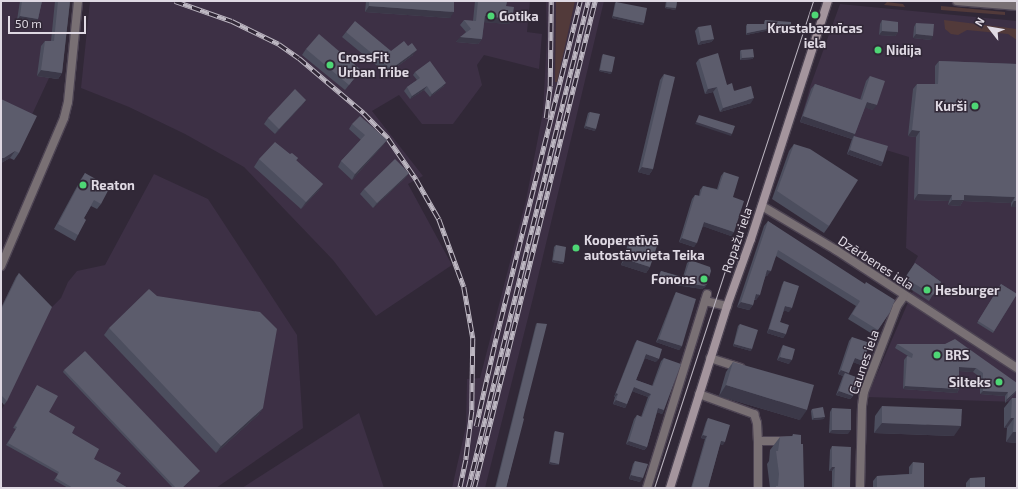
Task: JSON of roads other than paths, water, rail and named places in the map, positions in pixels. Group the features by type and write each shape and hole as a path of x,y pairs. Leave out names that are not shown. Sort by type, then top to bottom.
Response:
{"street":[{"path":"1,266 50,156 64,118 69,94 78,1"},
{"name":"Ropažu iela","path":"670,488 710,358 762,206 828,1"},
{"path":"957,1 1017,6"},
{"name":"Dzērbenes iela","path":"762,206 836,250 904,296 1017,368"},
{"name":"Caunes iela","path":"860,488 862,406 864,392 897,306 904,296"},
{"path":"647,488 706,297 727,306"},
{"path":"710,358 746,369"},
{"path":"699,394 754,414 757,423 758,441 758,488"},
{"path":"758,441 793,441"}],"tram line":[{"path":"654,488 813,1"}],"railway":[{"path":"175,1 232,21 279,44 299,58 364,113 388,138 416,179 439,219 464,287 473,338 472,411 466,460 460,488"},
{"path":"546,118 550,86 551,1"},
{"path":"476,426 496,338 580,1"},
{"path":"468,488 588,1"},
{"path":"474,488 595,1"}],"place":[{"name":"Krustabaznīcas iela","path":"815,15"},
{"name":"Gotika","path":"491,16"},
{"name":"Nidija","path":"878,50"},
{"name":"CrossFit Urban Tribe","path":"330,65"},
{"name":"Kurši","path":"975,106"},
{"name":"Reaton","path":"83,185"},
{"name":"Kooperatīvā autostāvvieta Teika","path":"576,248"},
{"name":"Fonons","path":"704,279"},
{"name":"Hesburger","path":"927,290"},
{"name":"BRS","path":"937,355"},
{"name":"Silteks","path":"999,382"}]}
